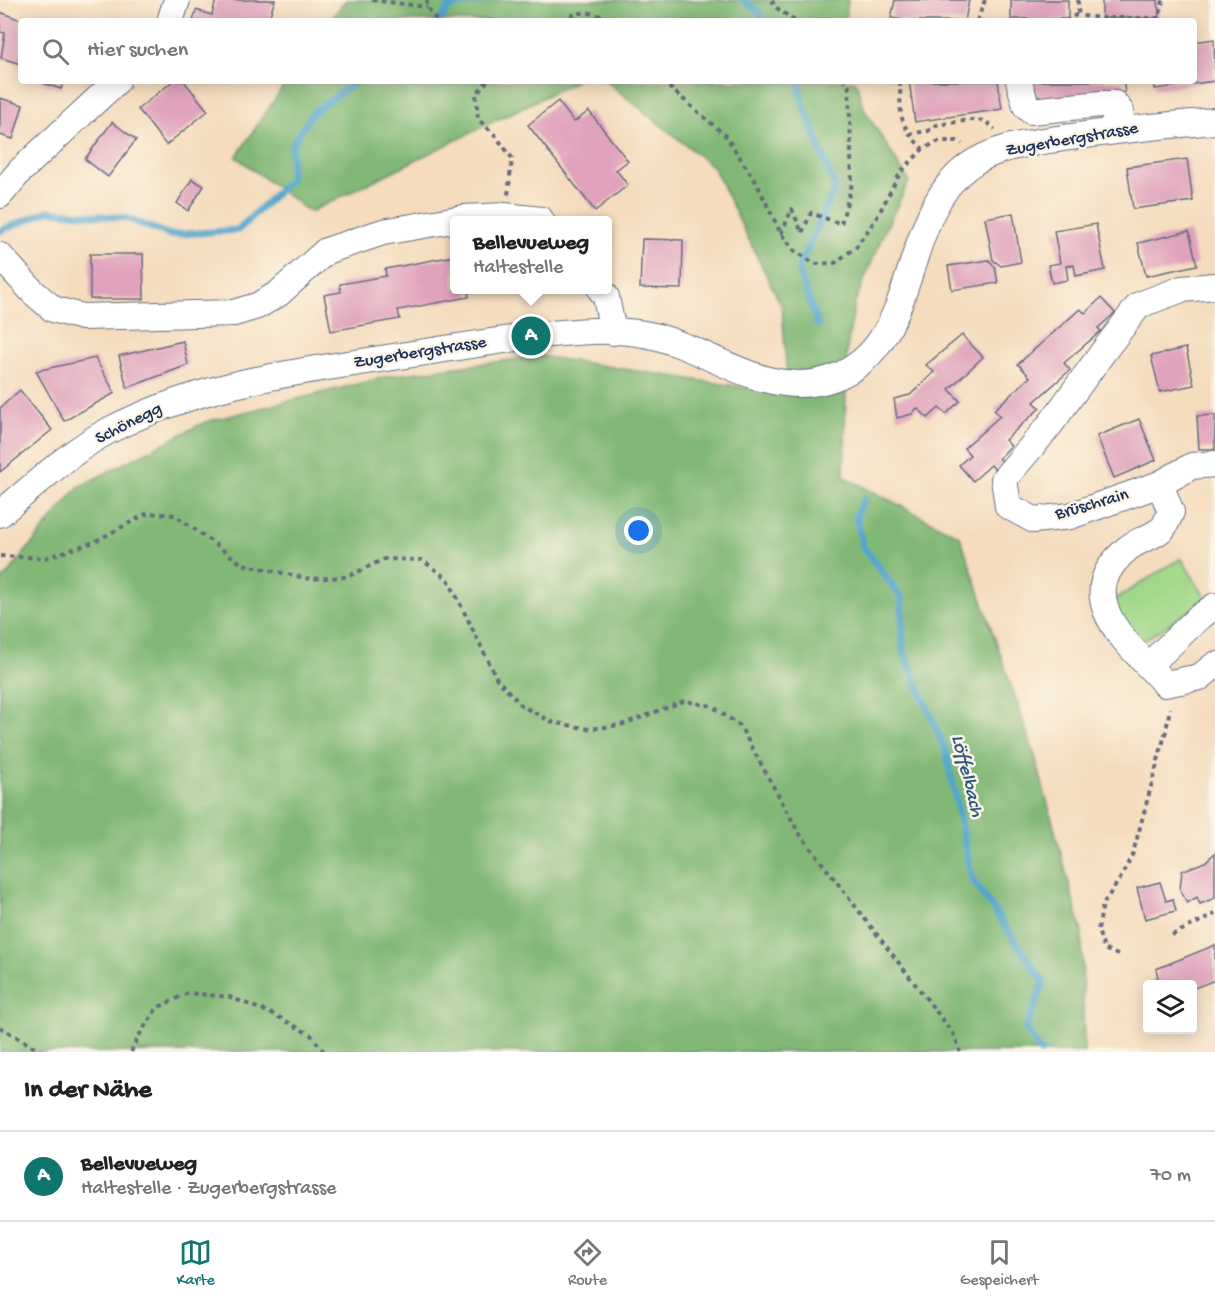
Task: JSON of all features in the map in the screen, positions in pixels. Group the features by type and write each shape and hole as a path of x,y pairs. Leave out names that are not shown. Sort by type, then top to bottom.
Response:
{"street":[{"path":"171,18 177,0"},
{"path":"0,195 20,171 114,84"},
{"path":"1021,84 1026,106 1031,111 1115,104 1121,112 1109,131"},
{"name":"Zugerbergstrasse","path":"277,374 531,336 572,332 613,332 646,334 676,341 764,381 803,385 833,378 853,368 874,349 891,323 930,213 945,188 967,167 983,157 1021,145 1109,131 1215,122"},
{"path":"0,256 33,292 53,309 82,317 234,313 257,306 278,294 326,251 383,232 450,221"},
{"name":"Brüschrain","path":"1160,484 1070,516 1034,520 1008,507 1004,479 1049,426 1139,305 1182,288 1215,286"},
{"path":"604,294 613,332"},
{"name":"Schönegg","path":"0,514 58,465 106,432 160,407 219,388 277,374"},
{"path":"1215,464 1192,466 1160,484 1171,512 1163,528 1127,548 1108,570 1101,594 1109,619 1135,654 1149,665 1165,684 1200,676 1215,665"},
{"path":"1149,665 1198,618 1215,606"}],"path":[{"path":"372,0 427,7"},
{"path":"427,0 427,7 434,18"},
{"path":"772,0 774,6 791,18"},
{"path":"978,18 985,0"},
{"path":"1078,0 1078,11 1082,16"},
{"path":"1071,18 1076,15 1101,18 1159,18 1163,0"},
{"path":"567,18 572,14 599,14 604,18"},
{"path":"485,84 476,95 478,119 495,135 512,158 505,216"},
{"path":"666,84 725,135 756,182 781,234 794,250 815,264 835,263 856,247 876,219 900,173 923,149 939,141 957,141 983,157"},
{"path":"781,234 792,209 802,233 811,213 841,224 852,184 849,87 846,84"},
{"path":"900,84 902,121 909,134 923,149"},
{"path":"909,134 928,131 937,125 970,120 985,121 997,132"},
{"path":"0,556 45,558 94,542 148,513 175,515 242,564 310,579 347,578 384,559 422,561 448,579 497,679 522,706 552,722 589,729 621,725 684,701 712,706 740,726 799,833 956,1036 960,1052"},
{"path":"1118,955 1104,949 1098,930 1103,904 1120,879 1133,853 1166,731 1170,708"},
{"path":"1172,935 1215,914"},
{"path":"131,1052 157,1008 188,993 231,998 274,1015 311,1035 324,1052"},
{"path":"0,1027 42,1052"}],"green space":[{"path":"346,0 848,0 846,18 331,18"},
{"path":"285,84 570,84 310,212 236,157"},
{"path":"610,84 857,84 864,109 909,181 855,302 847,348 844,477 960,536 1035,756 1082,932 1084,1052 0,1052 0,583 78,487 205,422 389,376 540,356 788,394 782,307 713,167"},
{"path":"1181,558 1207,600 1138,644 1111,602"}],"building":[{"path":"216,0 275,0 269,18 194,18 196,10 212,15"},
{"path":"895,0 969,0 966,18 891,18"},
{"path":"1011,0 1068,0 1068,18 1011,18"},
{"path":"1102,0 1158,0 1159,18 1102,18"},
{"path":"0,12 18,19 18,63 1,58 5,33 0,32"},
{"path":"1214,39 1215,81 1197,83 1197,42"},
{"path":"45,84 63,84 61,89"},
{"path":"169,84 186,84 208,111 166,145 138,109"},
{"path":"909,84 998,84 1002,109 915,122"},
{"path":"1031,84 1124,84 1125,92 1034,105"},
{"path":"1154,84 1192,84 1155,89"},
{"path":"0,98 23,105 13,139 0,135"},
{"path":"558,101 574,122 589,111 628,161 616,170 628,185 595,211 528,125"},
{"path":"112,122 136,140 108,177 85,159"},
{"path":"1187,159 1193,201 1133,209 1127,167"},
{"path":"192,179 204,186 188,211 177,203"},
{"path":"1013,213 1021,262 1001,266 993,260 985,218"},
{"path":"1096,224 1105,270 1076,276 1074,265 1066,266 1068,280 1052,283 1048,265 1060,263 1054,231"},
{"path":"1189,231 1197,265 1146,276 1138,243"},
{"path":"642,239 683,240 682,289 640,288"},
{"path":"90,254 143,254 144,299 90,299"},
{"path":"450,257 450,294 469,294 469,297 398,310 400,319 331,331 324,295 341,292 340,284 386,276 385,269"},
{"path":"989,260 995,267 998,283 952,290 948,266"},
{"path":"1101,298 1115,313 1098,328 1101,331 1064,363 1070,370 1034,402 1040,408 1005,440 1011,446 999,458 1004,463 996,471 991,465 973,481 959,465 970,455 964,448 1000,416 994,410 1030,377 1018,364 1080,309 1085,313"},
{"path":"962,335 983,357 949,389 960,401 946,414 939,408 928,418 917,408 912,414 897,418 894,399 910,395 934,372 926,365"},
{"path":"183,341 188,365 127,388 119,356"},
{"path":"1186,348 1194,385 1160,392 1151,356"},
{"path":"95,358 115,393 64,421 36,371"},
{"path":"20,390 52,430 0,472 0,408"},
{"path":"1215,415 1215,449 1199,449 1197,416"},
{"path":"1139,419 1156,460 1114,478 1097,436"},
{"path":"1215,853 1215,898 1200,904 1197,897 1187,903 1180,889 1182,871 1205,862"},
{"path":"1160,882 1166,901 1173,899 1176,911 1145,919 1137,888"},
{"path":"1215,945 1215,980 1197,987 1197,980 1154,980 1158,977 1156,969"}],"waterway":[{"path":"442,18 450,6 486,0"},
{"name":"Löffelbach","path":"743,0 760,13 759,18"},
{"path":"0,231 48,211 126,218 170,235 238,230 290,180 292,145 312,113 353,84"},
{"name":"Löffelbach","path":"800,84 800,94 835,188 798,269 818,325"},
{"name":"Löffelbach","path":"864,498 856,516 863,547 902,598 903,650 946,751 972,879 1044,982 1026,1029 1041,1052"}],"place":[{"name":"Bellevueweg","path":"531,336"}]}
